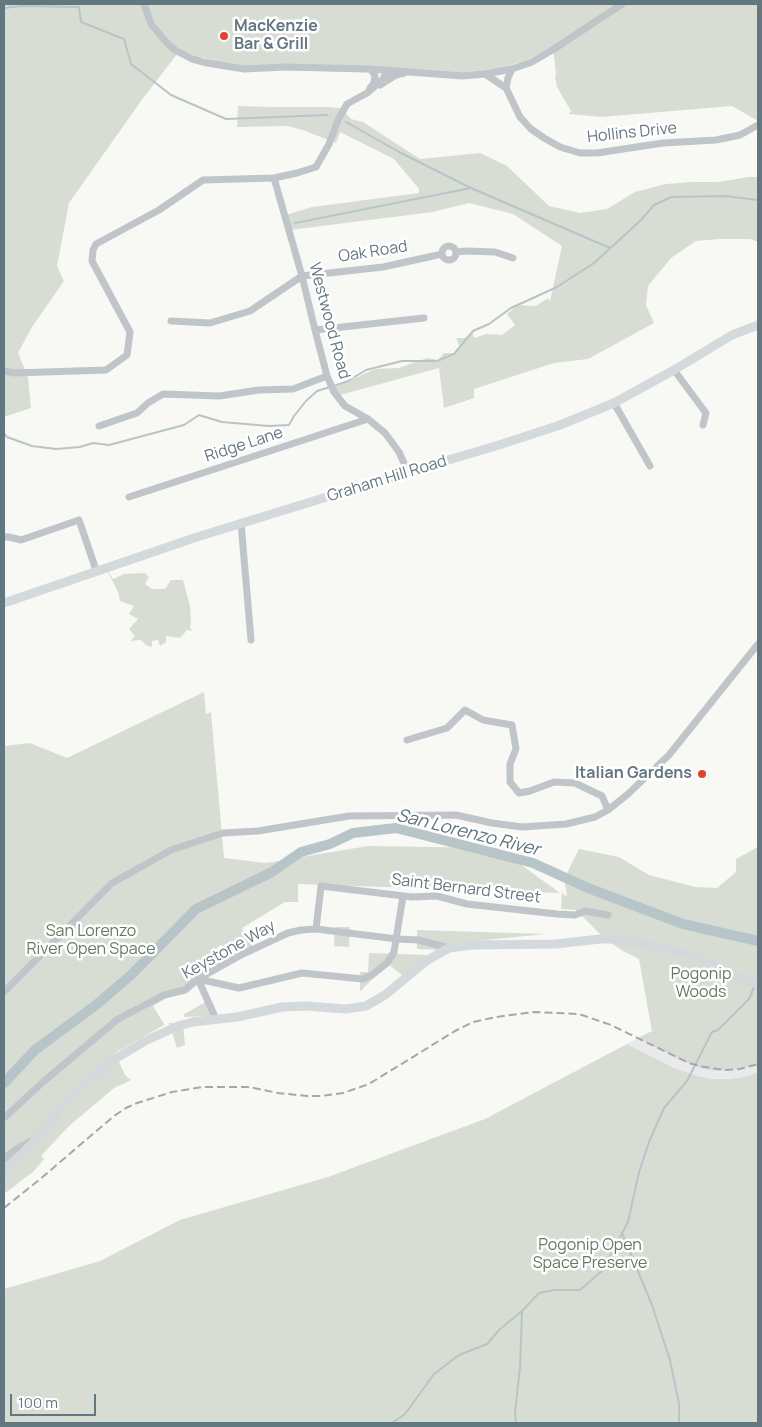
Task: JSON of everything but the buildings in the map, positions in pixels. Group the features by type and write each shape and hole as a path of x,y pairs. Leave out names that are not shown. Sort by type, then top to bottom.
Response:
{"main road":[{"name":"Graham Hill Road","path":"4,603 96,570 241,523 560,425 614,403 732,335 758,325"},
{"path":"4,1171 32,1144 81,1087 110,1062 145,1041 178,1026 193,1022 293,1006 346,1009 366,1006 385,995 426,961 449,948 473,945 556,944 600,939 638,943 698,958 754,983"}],"street":[{"path":"144,4 151,24 168,44 175,50 207,63 244,69 286,67 370,69 462,76 512,69 532,62 622,4"},
{"path":"367,93 374,82 375,74 370,69"},
{"path":"485,74 506,88 512,69"},
{"path":"367,93 382,80 387,70"},
{"path":"4,371 106,370 127,354 130,332 92,260 96,244 159,210 204,180 274,178 316,167 329,144 338,120 347,104 396,75 412,72"},
{"name":"Hollins Drive","path":"506,88 520,117 531,129 560,147 580,152 597,153 663,143 716,140 740,135 758,125"},
{"name":"Westwood Road","path":"274,178 302,276 328,379 334,392 345,406 368,419 385,433 399,452 408,472"},
{"name":"Oak Road","path":"171,321 210,323 250,311 302,276 383,267 442,254 443,249 449,246 454,248 456,252 495,252 513,258"},
{"path":"315,330 424,318"},
{"path":"674,370 706,413 703,425"},
{"path":"99,426 137,413 148,403 163,394 219,396 259,390 293,389 328,379"},
{"path":"614,403 650,466"},
{"name":"Ridge Lane","path":"129,497 368,419"},
{"path":"4,537 21,540 79,520 96,570"},
{"path":"241,523 251,640"},
{"path":"4,992 112,883 171,850 223,833 258,831 349,816 456,815 522,827 566,824 595,817 608,810 628,794 669,755 758,644"},
{"path":"407,740 447,728 464,710 483,720 512,725 516,750 510,764 510,782 518,793 530,791 554,782 575,783 602,796 608,810"},
{"name":"Saint Bernard Street","path":"316,930 320,886 421,898 437,896 467,904 557,914 575,915 585,911 608,914"},
{"path":"198,979 239,988 302,972 363,979 372,975 387,963 394,952 403,896"},
{"name":"Keystone Way","path":"4,1118 43,1082 118,1019 164,995 185,990 198,979 288,932 316,930 418,940 449,948"},
{"path":"198,979 216,1019"},
{"path":"4,1159 16,1149 38,1137"}],"shaded area":[{"path":"638,1038 696,1067 725,1071 740,1069 758,1063 758,1072 744,1077 720,1079 689,1074 627,1044"}],"green space":[{"path":"4,4 758,4 758,121 732,106 602,117 569,114 571,111 557,87 553,48 524,61 496,70 451,75 252,69 217,63 202,57 178,53 141,101 69,203 57,266 64,281 32,327 18,353 28,377 31,408 4,417"},
{"path":"238,106 341,108 351,119 363,122 420,159 480,153 507,166 549,206 580,213 607,209 635,192 666,184 719,182 758,177 758,242 750,239 696,241 671,258 648,286 646,305 654,323 588,359 554,363 474,389 474,398 444,408 439,368 340,395 334,392 336,387 375,369 399,368 427,358 438,360 444,353 456,353 460,347 456,338 465,338 472,332 474,338 486,334 502,335 515,325 507,314 518,305 536,306 548,298 550,301 562,246 513,214 469,203 433,212 290,230 286,215 312,207 419,193 419,189 394,159 340,132 336,143 287,126 237,127"},
{"path":"106,568 113,579 124,574 145,573 149,577 145,584 152,589 165,589 171,580 183,580 190,606 190,628 193,631 187,630 180,638 166,636 166,642 160,646 158,640 152,641 152,647 146,645 141,640 130,641 135,636 129,629 138,619 129,614 134,606 120,601 118,592"},
{"name":"San Lorenzo River Open Space","path":"204,692 206,714 211,712 224,858 266,863 368,846 498,848 560,893 298,884 298,902 285,902 242,928 253,947 231,960 221,945 214,950 222,966 153,1006 164,1025 115,1053 125,1075 131,1080 114,1088 69,1126 41,1156 44,1159 34,1171 4,1194 4,746 30,743 67,758"},
{"name":"Pogonip Woods","path":"758,847 758,1063 732,1070 717,1071 703,1069 682,1061 638,1038 652,1031 639,959 621,950 602,936 576,910 561,909 562,892 565,896 567,895 565,885 567,873 579,849 619,857 649,875 695,887 717,888 736,872 736,859"},
{"path":"335,927 350,927 349,947 334,946"},
{"path":"417,930 546,934 475,941 439,950 417,949"},
{"path":"369,953 428,955 403,976 387,963 360,991 360,972 368,972"},
{"path":"206,1002 211,1016 184,1017 184,1014"},
{"path":"169,1023 183,1023 185,1045 177,1048"},
{"name":"Pogonip Open Space Preserve","path":"627,1044 675,1068 697,1076 712,1079 728,1079 744,1077 758,1072 758,1423 4,1423 4,1289 100,1261 180,1220 328,1177 485,1119"}],"waterway":[{"path":"4,8 21,6 79,7 81,22 124,39 131,64 171,95 226,119 327,115"},
{"path":"346,122 399,152 471,188 610,248"},
{"path":"295,223 471,188"},
{"path":"334,386 348,381 366,370 402,361 437,361 454,354 473,331 489,324 511,308 557,287 594,263 641,220 654,205 671,197 725,196 758,200"},
{"path":"4,433 7,437 32,446 56,449 80,447 93,443 109,445 184,425 199,415 222,422 269,426 289,425 306,401 317,391 330,387"},
{"name":"San Lorenzo River","path":"4,1083 35,1050 96,1005 131,975 196,909 272,872 301,852 330,844 353,833 396,828 533,863 588,888 683,924 758,941"},
{"path":"392,1423 405,1414 434,1374 459,1355 487,1344 500,1329 522,1311 539,1293 554,1290 580,1290 602,1271 628,1222 639,1172 649,1142 664,1108 687,1081 712,1032 718,1030 749,999 754,987"},
{"path":"622,1233 652,1305 670,1360 679,1404 679,1423"},
{"path":"516,1423 515,1412 520,1367 522,1311"}],"railway":[{"path":"4,1208 114,1116 137,1103 172,1092 202,1087 249,1087 307,1096 343,1093 369,1084 473,1022 496,1017 534,1012 579,1014 611,1025 689,1063 699,1066 725,1070 740,1069 758,1064"}],"place":[{"name":"MacKenzie Bar & Grill","path":"224,36"},
{"name":"Italian Gardens","path":"702,774"}]}
